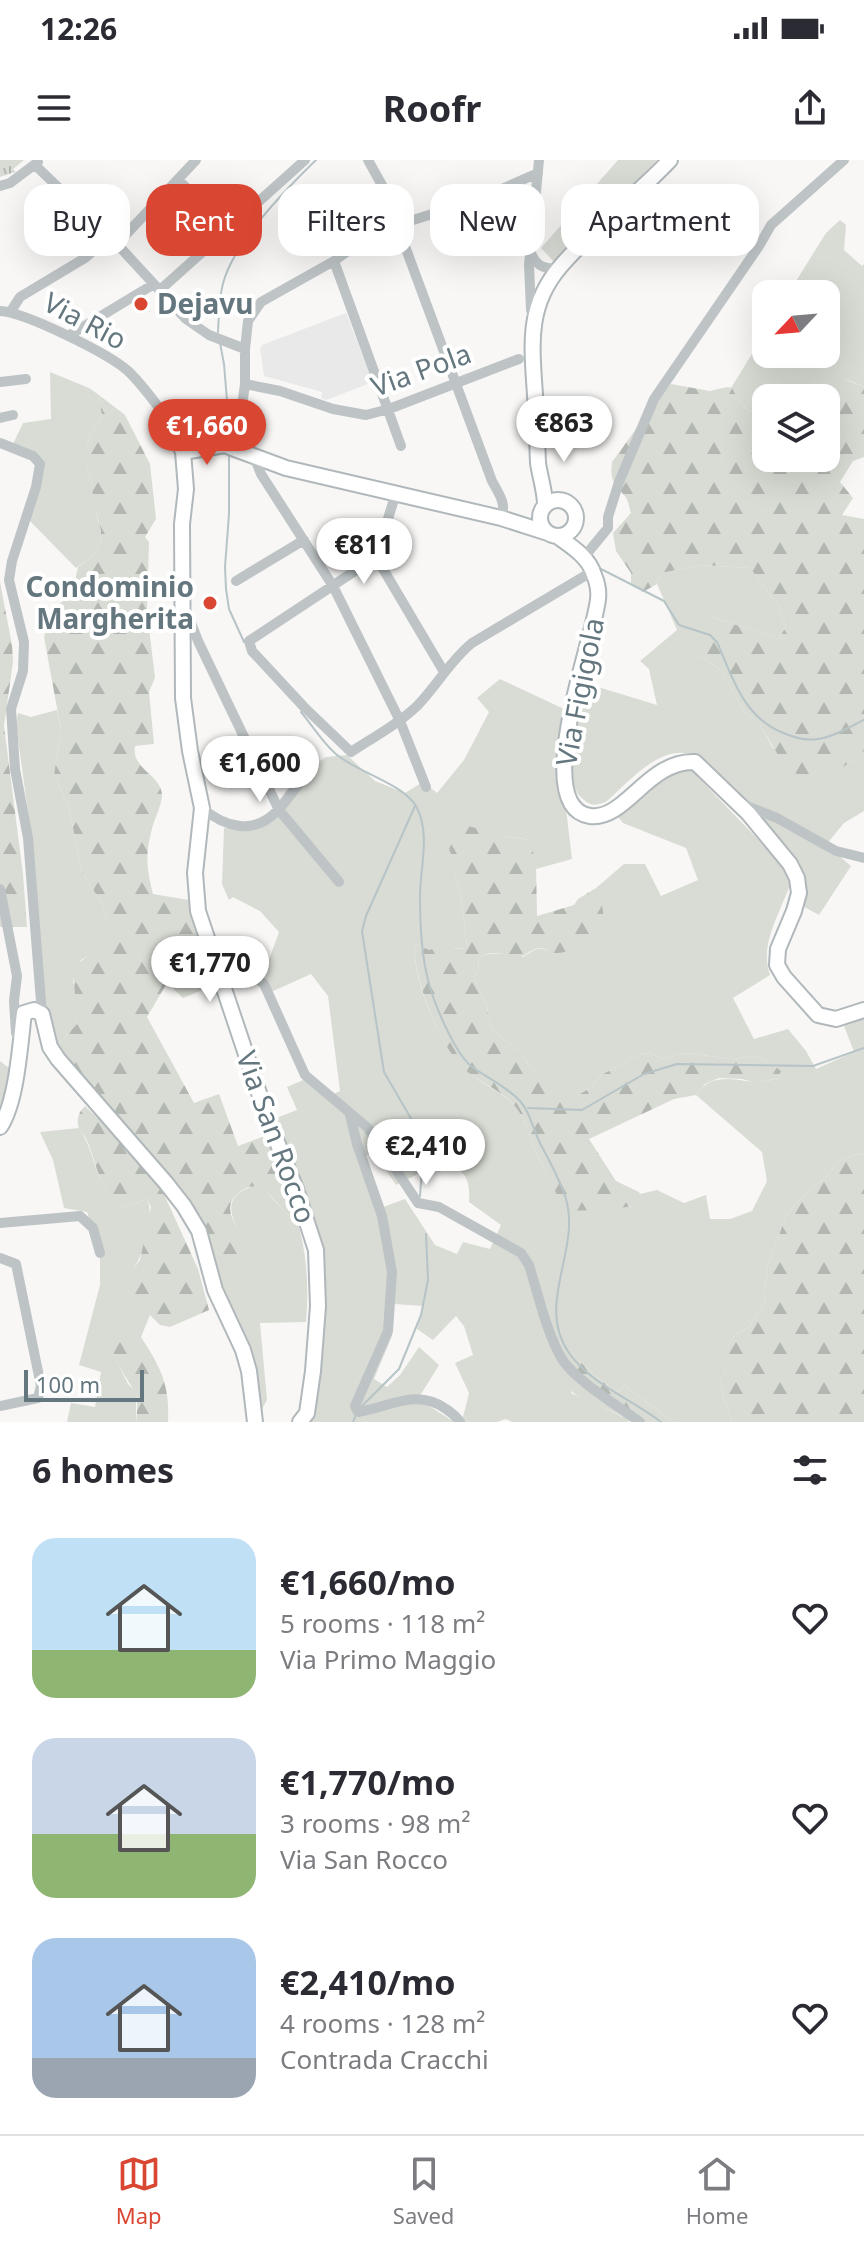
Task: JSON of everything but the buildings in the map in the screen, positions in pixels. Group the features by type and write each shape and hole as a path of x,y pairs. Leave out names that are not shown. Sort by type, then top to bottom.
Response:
{"street":[{"path":"130,224 196,160"},
{"path":"262,197 305,160"},
{"path":"368,160 381,184"},
{"path":"537,184 539,160"},
{"path":"584,557 541,523 545,493 539,465 532,349 534,319 543,291 559,268 670,160"},
{"path":"584,557 608,528 608,517 619,482 654,399 771,225 844,160"},
{"path":"0,186 10,183 37,162 58,184"},
{"path":"414,220 477,200 538,173"},
{"path":"178,180 182,184"},
{"path":"6,311 20,297 88,256"},
{"path":"128,256 186,319 209,335 245,349"},
{"path":"68,336 157,287 194,256"},
{"path":"228,446 239,429 248,321 261,302 340,256"},
{"path":"409,256 492,481 502,501 521,518"},
{"path":"531,256 531,310 534,319"},
{"path":"533,256 540,266 559,268"},
{"path":"334,261 401,446"},
{"name":"Via Rio","path":"6,311 68,336 127,371 171,423"},
{"name":"Via Pola","path":"245,384 366,415 519,359"},
{"path":"0,382 26,379"},
{"path":"0,418 13,415"},
{"path":"171,423 214,434 228,446 255,459 286,468 501,518 552,534 568,533 575,524"},
{"name":"Via San Rocco","path":"171,423 180,446 186,489 182,524 183,698 202,808 195,873 198,911 267,1117 316,1250 318,1306 313,1371 307,1413 300,1422"},
{"path":"180,446 192,428"},
{"path":"538,438 546,470 564,501"},
{"path":"0,443 33,456 40,464 9,580 24,642 23,671 11,709 15,769 28,838 42,1014 50,1047 191,1216 199,1231 215,1290 243,1350 249,1371 255,1422"},
{"path":"180,446 228,446"},
{"path":"255,459 261,474 333,586 400,721 426,787"},
{"path":"396,493 376,557 249,641 252,651 351,752 400,721 421,702 457,655 472,643 593,571"},
{"path":"501,518 521,518 554,500 564,501 575,513 584,557"},
{"path":"501,518 502,501"},
{"path":"236,581 304,540"},
{"path":"376,557 444,672"},
{"name":"Via Figigola","path":"584,557 593,571 599,598 568,730 563,780 568,798 575,808 588,816 610,814 649,780 684,761 695,762 738,803 790,864 797,878 799,893 778,949 777,965 784,977 818,1015 836,1019 864,1010"},
{"path":"184,606 279,810 339,882"},
{"path":"202,808 220,822 235,827 256,825 279,810 306,776"},
{"path":"738,803 777,818 836,851 864,858"},
{"path":"0,889 17,976 14,1001 19,1045"},
{"path":"213,951 264,984 305,1075 368,1128 418,1203 439,1207 521,1253 529,1265 563,1361 640,1422"},
{"path":"0,1127 12,1099 24,1013 34,1010 42,1014"},
{"path":"350,1115 382,1216 392,1272 388,1331 355,1406 358,1412 422,1398 441,1405 460,1422"},
{"path":"0,1223 80,1216 93,1228 100,1253"},
{"path":"0,1258 16,1264 41,1386 38,1398 0,1406"}],"shaded area":[{"path":"346,313 373,382 326,400 321,398 322,392 264,376 262,345"}],"green space":[{"path":"0,160 24,160 13,169 15,172 0,177"},
{"path":"618,160 657,160 634,184 597,184"},
{"path":"840,220 846,225 844,250 862,266 864,264 864,387 841,379 828,384 752,384 752,413 731,388 752,354 752,368 840,368 840,280 797,280 826,233"},
{"path":"561,225 561,255 553,261 545,252 545,243"},
{"path":"50,372 99,395 102,417 90,435 86,452 86,466 101,531 100,544 93,555 76,568 26,517 39,466 13,444 23,423 51,419"},
{"path":"838,377 864,387 864,457 853,461 840,482 853,498 842,515 864,519 864,751 845,766 826,775 808,778 787,770 759,723 743,711 723,672 699,655 705,619 712,617 779,639 786,626 779,606 750,568 702,565 661,573 657,584 643,592 631,585 631,573 616,551 613,533 631,513 626,498 613,480 611,468 612,462 671,384 710,391 732,388 752,413 752,472 840,472 840,384 825,383"},
{"path":"99,395 125,415 150,464 156,519 145,537 149,542 147,611 155,678 149,692 154,744 135,746 137,760 156,781 162,794 149,844 149,875 153,894 189,900 195,930 214,985 183,998 167,983 147,1017 194,1103 219,1094 238,1146 267,1135 295,1215 287,1214 261,1189 248,1187 241,1191 230,1205 230,1212 248,1248 248,1255 245,1267 234,1273 221,1263 198,1235 176,1185 160,1164 53,1050 77,1024 73,969 108,939 108,919 82,873 69,808 54,774 61,730 44,637 50,615 73,589 78,567 93,555 100,544 101,531 86,466 90,435 102,417"},
{"path":"702,565 750,568 779,606 786,626 779,639 712,617 699,641 699,655 723,672 743,711 759,723 773,748 845,766 864,751 864,811 844,823 826,845 851,866 819,915 799,904 803,883 799,862 697,756 684,753 659,758 601,804 587,802 576,790 572,777 572,744 585,683 657,705 649,669 640,661 677,630 657,584 661,573"},
{"path":"0,582 13,662 4,726 27,927 0,927"},
{"path":"500,679 564,709 558,740 557,774 565,800 572,859 536,869 530,840 504,836 449,849 456,866 453,869 461,898 467,948 430,950 414,944 415,960 423,995 447,1047 468,1072 517,1109 562,1210 630,1207 642,1198 640,1194 657,1190 684,1203 706,1195 710,1219 730,1219 752,1211 767,1181 762,1152 696,1095 715,1080 759,1082 779,1078 781,1071 775,1066 755,1056 732,1059 686,1053 663,1059 649,1053 641,1054 601,1075 592,1087 578,1095 570,1095 530,1068 522,1054 491,1028 487,1006 474,978 479,957 485,955 523,957 537,949 556,953 579,945 602,920 603,912 596,888 624,864 645,864 661,896 698,880 686,848 623,823 615,813 668,770 690,769 783,865 789,875 789,887 768,947 770,975 733,998 754,1039 788,1029 816,1069 854,1052 844,1026 864,1019 864,1155 857,1154 838,1162 786,1216 767,1267 764,1304 749,1327 736,1334 727,1348 720,1380 732,1422 673,1422 624,1385 619,1392 606,1384 572,1353 571,1393 629,1422 512,1422 506,1419 497,1422 306,1422 309,1417 314,1223 276,1118 297,1110 287,1087 308,1078 329,1096 340,1091 328,996 311,974 271,992 260,985 279,932 260,911 233,897 229,900 222,884 224,828 245,829 270,813 297,776 326,757 347,755 375,781 405,793 423,782 437,793 464,760 489,712 477,698","holes":["452,1132 450,1165 467,1179 469,1202 501,1225 490,1249 463,1242 457,1254 435,1245 405,1199 383,1207 362,1158 374,1152 396,1185 425,1167 426,1134","394,1304 423,1306 417,1329 433,1340 456,1316 464,1326 473,1355 455,1363 469,1393 463,1417 451,1420 418,1399 439,1365 419,1347 400,1375 387,1387 374,1379 392,1336"]},
{"path":"57,710 61,730 54,774 69,808 82,873 108,919 108,939 97,951 81,960 73,980 77,1024 53,1050 38,1023 30,826 16,725 18,713 31,717"},
{"path":"461,824 530,840 536,864 537,916 574,905 596,888 600,900 604,919 601,931 580,945 559,953 538,948 516,959 497,953 479,957 474,978 487,1006 491,1028 522,1054 530,1068 571,1095 578,1095 592,1087 601,1075 641,1054 649,1053 663,1059 686,1053 732,1059 755,1056 781,1071 779,1078 756,1083 719,1078 705,1084 696,1095 674,1099 589,1139 616,1181 639,1192 642,1198 640,1203 613,1209 561,1210 517,1109 463,1068 437,1027 418,975 414,944 430,950 444,942 455,949 467,948 461,898 453,869 455,865 449,849"},
{"path":"0,1061 9,1068 10,1065 13,1080 0,1119"},
{"path":"85,1106 130,1150 163,1192 198,1269 209,1310 170,1327 160,1325 134,1297 129,1283 133,1269 140,1260 151,1207 147,1199 125,1207 104,1186 78,1126 78,1116"},
{"path":"79,1128 107,1191 125,1207 147,1199 149,1206 147,1234 133,1269 144,1307 150,1315 141,1337 114,1341 113,1350 128,1384 136,1392 136,1422 67,1422 71,1403 95,1407 101,1372 79,1365 100,1285 100,1249 87,1212 64,1208 53,1160 40,1132"},
{"path":"857,1154 864,1155 864,1422 732,1422 723,1396 721,1365 736,1334 749,1327 764,1304 767,1267 786,1216 838,1162"},
{"path":"253,1186 263,1188 287,1214 295,1215 305,1254 307,1281 306,1322 260,1323 267,1400 261,1411 253,1354 225,1303 198,1235 248,1249 234,1222 231,1205 241,1191"},
{"path":"126,1332 132,1337 141,1337 159,1368 166,1387 168,1422 136,1422 136,1396 113,1352 117,1337"},
{"path":"572,1353 606,1384 619,1392 624,1385 673,1422 628,1421 578,1396 564,1382 560,1372 559,1359"}],"waterway":[{"path":"218,332 225,277 241,246 264,214 316,160"},
{"path":"220,343 229,425"},
{"path":"229,453 226,589 229,609 244,642"},
{"path":"599,568 664,601 679,625 710,635 717,642 740,694 768,725 790,735 813,739 836,734 864,720"},
{"path":"301,712 336,754 401,791 416,806 424,839 421,938 434,1000 464,1059 509,1091 524,1106 566,1199 568,1238 556,1316 560,1334 569,1353 588,1374 661,1422"},
{"path":"415,806 362,931 384,1072 424,1141 420,1196"},
{"path":"528,1108 582,1110 644,1074 677,1064 813,1066 864,1048"},
{"path":"362,1406 399,1369 421,1315 428,1280 426,1234"},
{"path":"353,1422 355,1417"}],"place":[{"name":"Dejavu","path":"141,304"},
{"name":"Condominio Margherita","path":"210,603"}]}
